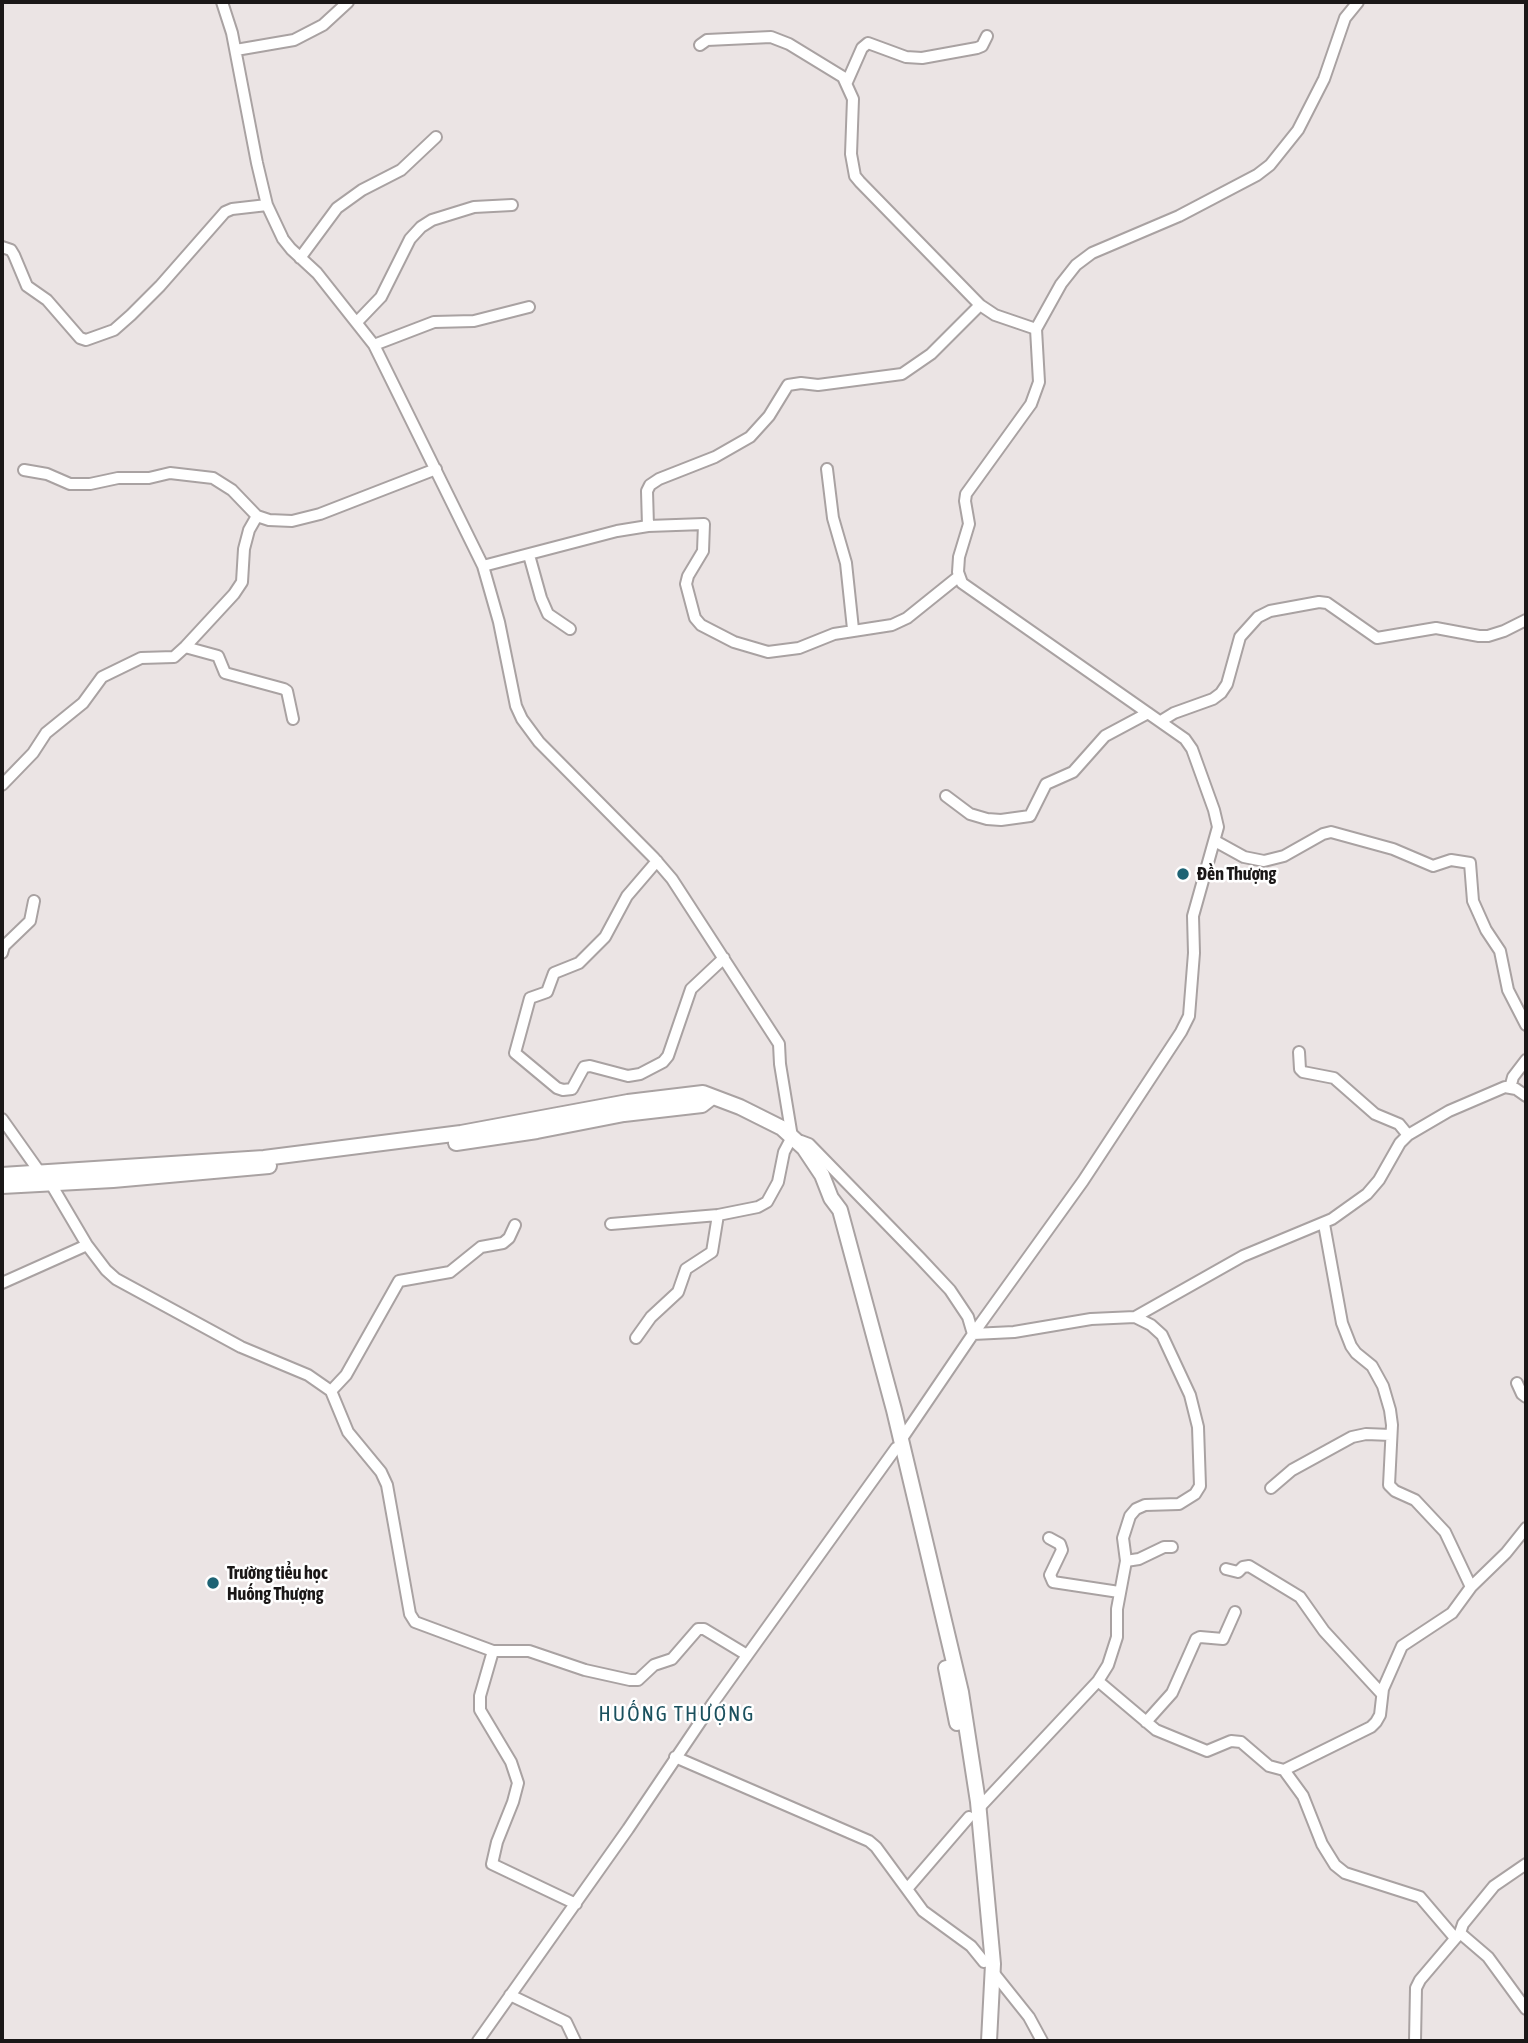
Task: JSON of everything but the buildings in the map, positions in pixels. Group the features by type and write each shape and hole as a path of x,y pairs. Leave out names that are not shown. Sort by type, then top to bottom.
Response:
{"highway":[{"path":"2,1186 46,1179 250,1168 418,1148 537,1131 624,1114 702,1105 712,1098 740,1107 782,1128 804,1148 822,1175 831,1198 831,1213 845,1253 898,1444 926,1564 974,1813 988,1967 989,2041"},
{"path":"2,1175 46,1179"},
{"path":"981,2041 988,1967"}],"street":[{"path":"222,2 236,50 267,205 284,239 300,258 317,272 374,345 436,469 483,566 499,622 516,705 522,719 540,742 672,879 779,1044 792,1137 784,1152 773,1194 767,1202 758,1207 718,1215 611,1224"},
{"path":"236,50 294,40 323,25 348,2"},
{"path":"478,2041 1083,1181 1189,1016 1194,953 1193,916 1218,827 1192,749 1185,739 1161,721 962,583 958,577 960,556 969,524 966,494 1031,404 1039,382 1036,329 1061,284 1076,265 1092,253 1179,216 1270,165 1298,130 1324,79 1345,18 1358,2"},
{"path":"847,82 862,48 868,43 906,57 922,58 977,48 982,46 987,36"},
{"path":"700,45 707,40 771,37 789,44 843,77 853,99 851,154 855,176 980,305 995,314 1036,329"},
{"path":"300,258 337,208 362,190 401,170 436,137"},
{"path":"2,247 14,254 27,286 47,300 80,338 86,340 114,330 131,315 225,212 267,205"},
{"path":"357,322 381,297 410,239 421,227 432,220 474,207 512,205"},
{"path":"648,526 647,491 650,485 715,457 750,437 769,416 780,394 788,385 818,385 902,374 931,354 980,305"},
{"path":"374,345 434,322 474,321 529,307"},
{"path":"24,470 47,474 69,484 90,484 118,478 149,478 170,473 213,478 232,490 257,516 269,520 292,520 320,514 436,469"},
{"path":"827,469 833,518 846,563 853,629"},
{"path":"2,785 33,753 46,733 83,703 102,677 141,658 174,657 185,647 242,582 244,549 249,530 257,516"},
{"path":"483,566 576,541 648,526 704,524 704,551 686,584 695,618 701,625 734,642 757,650 782,652 834,634 853,629 876,629 907,618 958,577"},
{"path":"529,555 548,614 570,629"},
{"path":"1161,721 1221,693 1227,684 1240,637 1258,617 1270,611 1319,602 1327,603 1377,638 1436,628 1488,636 1526,620"},
{"path":"185,647 218,656 225,673 284,689 287,691 293,719"},
{"path":"946,796 970,814 987,820 1030,816 1046,784 1073,772 1105,736 1148,713"},
{"path":"1215,841 1244,857 1264,861 1284,856 1331,832 1393,849 1433,866 1451,860 1470,863 1473,901 1489,936 1500,951 1508,990 1526,1024"},
{"path":"657,861 628,896 605,937 579,963 554,973 547,992 530,998 515,1053 563,1090 572,1089 584,1067 634,1076 663,1062 668,1056 691,989 724,958"},
{"path":"2,953 4,946 30,921 34,901"},
{"path":"1299,1052 1300,1069 1303,1072 1334,1078 1375,1114 1399,1124 1408,1135"},
{"path":"1510,1088 1513,1077 1526,1060"},
{"path":"973,1334 1014,1332 1091,1319 1135,1317 1243,1256 1324,1224 1367,1194 1408,1135 1449,1111 1505,1087 1526,1096"},
{"path":"2,1119 46,1179 88,1245 116,1279 241,1347 308,1375 331,1391 348,1432 381,1472 387,1485 412,1619 433,1630 493,1651 529,1651 585,1670 630,1680 638,1680 654,1665 672,1659 698,1629 704,1629 747,1655"},
{"path":"792,1137 809,1144 950,1290 962,1305 973,1334"},
{"path":"636,1338 652,1317 678,1292 686,1269 712,1252 718,1215"},
{"path":"1324,1224 1342,1323 1351,1346 1371,1366 1383,1386 1390,1410 1389,1485 1395,1491 1415,1500 1445,1532 1471,1587"},
{"path":"331,1391 364,1345 399,1281 450,1272 481,1247 503,1243 509,1238 515,1225"},
{"path":"2,1283 88,1245"},
{"path":"906,1889 1098,1681 1108,1665 1115,1644 1119,1592 1126,1561 1126,1525 1136,1509 1145,1505 1180,1504 1195,1494 1200,1486 1198,1427 1190,1395 1162,1335 1151,1325 1135,1317"},
{"path":"1517,1383 1526,1397"},
{"path":"1271,1488 1292,1470 1352,1437 1366,1434 1391,1435"},
{"path":"1284,1770 1371,1727 1380,1715 1381,1694 1402,1646 1452,1613 1471,1587 1506,1553 1526,1528"},
{"path":"1049,1538 1060,1544 1062,1550 1051,1575 1053,1582 1119,1592"},
{"path":"1126,1561 1139,1559 1164,1547 1172,1547"},
{"path":"1226,1569 1238,1572 1249,1566 1300,1597 1324,1631 1381,1694"},
{"path":"1146,1722 1171,1693 1196,1639 1223,1639 1235,1612"},
{"path":"493,1651 479,1703 480,1710 511,1762 517,1783 513,1802 494,1850 492,1864 576,1904"},
{"path":"1098,1681 1156,1730 1207,1751 1231,1741 1241,1742 1269,1766 1284,1770 1303,1796 1322,1844 1335,1865 1345,1873 1420,1898 1457,1936 1488,1957 1526,2009"},
{"path":"676,1757 860,1835 876,1847 929,1917 971,1946 1029,2017 1042,2041"},
{"path":"1415,2041 1417,1984 1494,1886 1526,1864"},
{"path":"510,1995 566,2022 575,2041"}],"place":[{"name":"Đền Thượng","path":"1183,874"},
{"name":"Trường tiểu học Huống Thượng","path":"213,1583"}],"district":[{"name":"HUỐNG THƯỢNG","path":"677,1714"}]}
